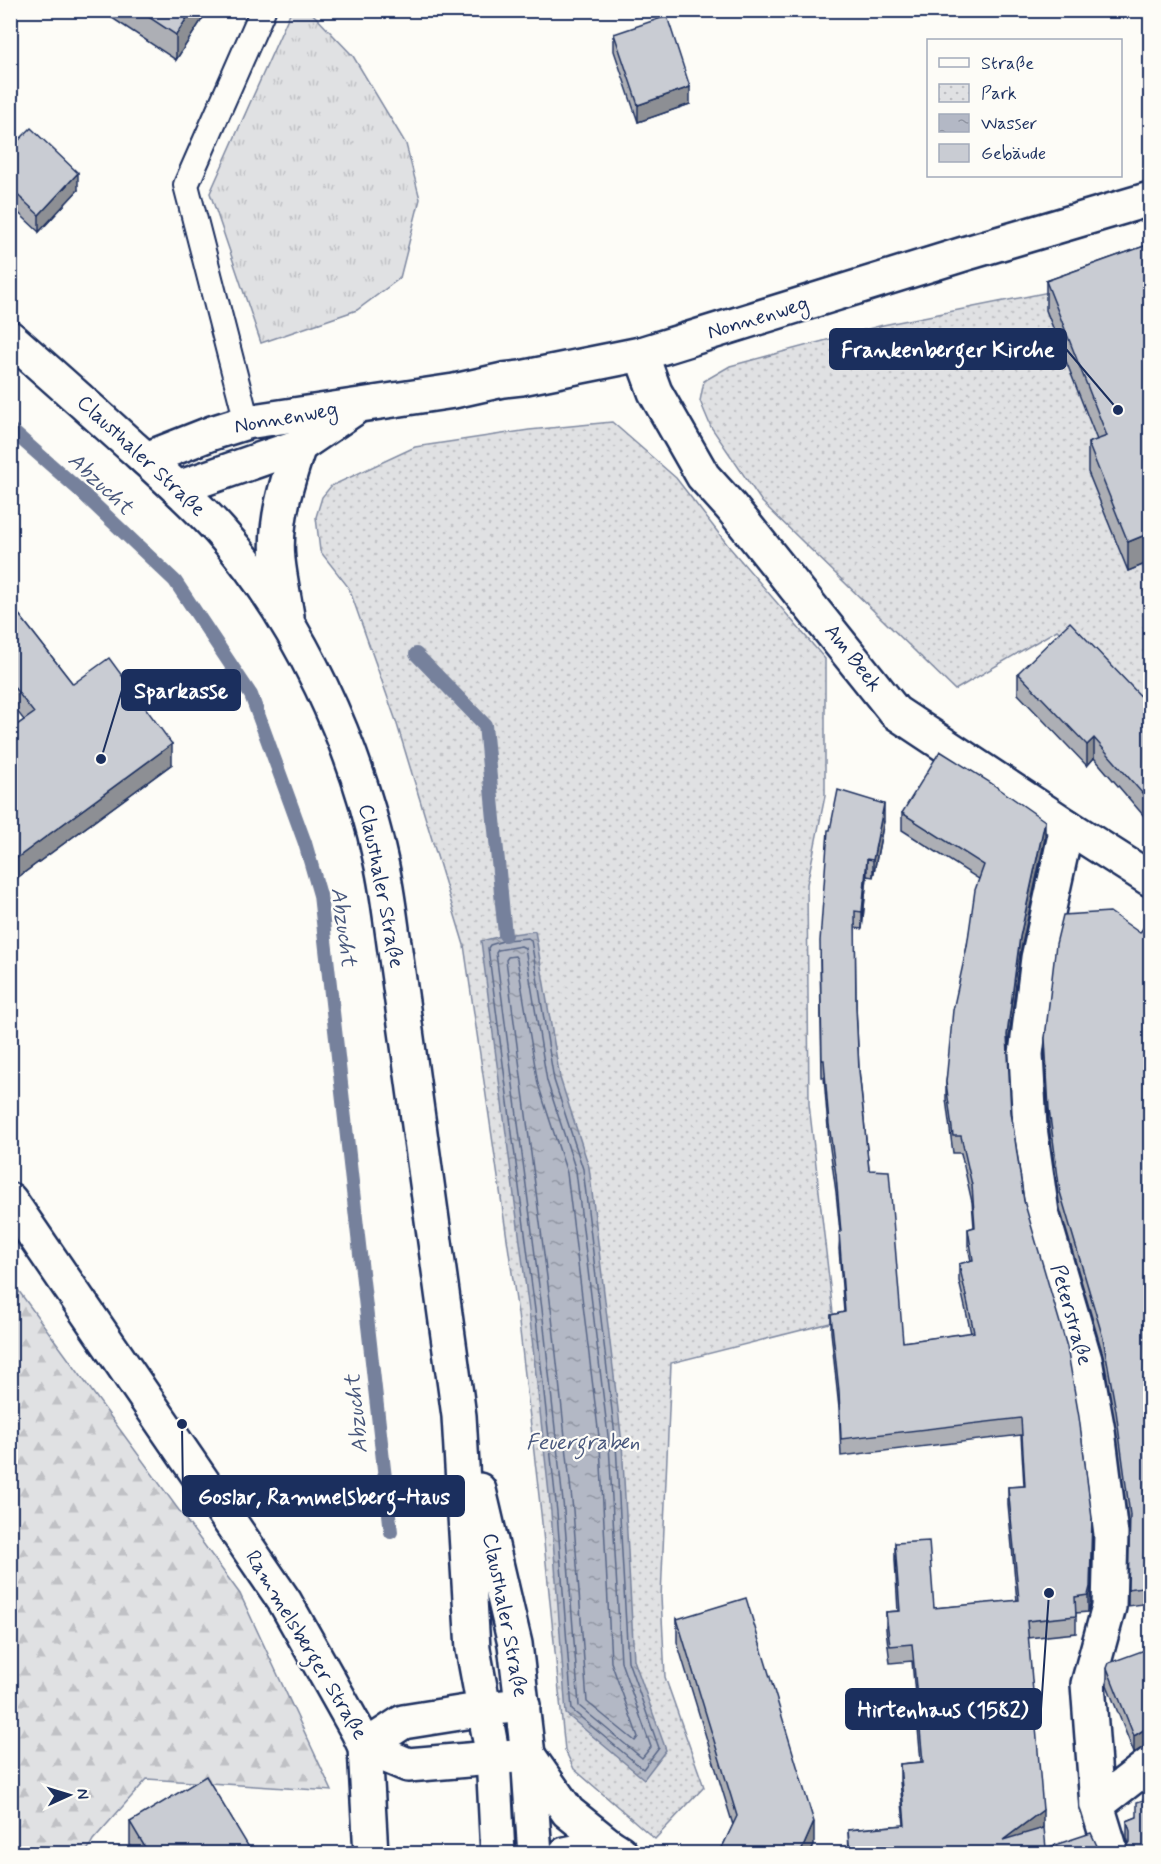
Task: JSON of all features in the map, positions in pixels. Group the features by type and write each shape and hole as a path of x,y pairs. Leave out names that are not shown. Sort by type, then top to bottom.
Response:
{"main road":[{"name":"Nonnenweg","path":"146,459 247,422 454,391 641,354 1150,199"},
{"name":"Clausthaler Straße","path":"10,338 178,488 221,532 248,565 288,624 321,686 364,796 381,862 392,929 459,1416 473,1649 493,1757 498,1854"},
{"name":"Am Beek","path":"641,354 655,392 703,476 731,507 895,712 1150,879"},
{"name":"Nonnenweg","path":"178,488 299,446 359,406"},
{"path":"288,624 278,559 278,530 289,477 299,446"},
{"name":"Peterstraße","path":"1067,826 1038,958 1026,1054 1030,1128 1042,1213 1085,1360 1098,1431 1110,1534 1109,1607 1088,1684 1097,1805 1113,1854"},
{"name":"Rammelsberger Straße","path":"10,1200 285,1602 364,1746 403,1722 523,1705"},
{"name":"Clausthaler Straße","path":"459,1416 466,1434 516,1644 528,1755 535,1854"},
{"path":"371,1854 364,1746 408,1765 528,1755 568,1812 615,1849"},
{"path":"1097,1805 1150,1764"},
{"path":"565,1854 615,1849"}],"lane":[{"path":"247,422 186,185 263,10"}],"green space":[{"path":"291,11 310,11 353,56 406,144 420,199 400,278 357,310 261,343 210,193"},
{"path":"1150,272 1150,720 1057,630 955,690 762,502 711,427 700,401 704,381 730,366 883,325"},
{"path":"612,422 676,478 730,548 825,659 825,796 807,884 809,1104 834,1322 671,1363 661,1597 665,1677 704,1787 655,1839 574,1769 565,1750 518,1314 464,945 396,721 349,588 320,551 316,517 322,497 331,486 415,447 529,430"},
{"path":"10,1279 240,1594 332,1791 147,1779 93,1840 86,1853 11,1853"}],"water":[{"name":"Feuergraben","path":"535,931 560,1078 589,1167 622,1443 634,1660 666,1750 644,1779 566,1714 551,1512 529,1311 481,941"}],"building":[{"path":"138,10 192,10 176,35"},
{"path":"667,16 690,87 638,105 614,34"},
{"path":"31,128 78,173 39,215 10,188 10,149"},
{"path":"1150,244 1150,533 1128,542 1088,443 1107,436 1046,281"},
{"path":"10,603 73,684 109,658 172,744 10,863 10,730 34,713 10,682"},
{"path":"1070,622 1150,706 1150,802 1094,738 1087,745 1018,673"},
{"path":"940,751 1045,821 1020,937 1007,1035 1011,1112 1024,1201 1067,1347 1092,1518 1090,1587 1088,1595 1075,1597 1076,1616 1027,1621 1043,1810 1003,1840 1044,1828 1046,1848 1091,1833 1099,1850 1105,1854 850,1854 848,1830 905,1825 900,1764 923,1762 912,1644 890,1646 886,1612 900,1611 895,1543 929,1541 934,1608 1019,1600 1008,1487 1025,1486 1021,1418 841,1439 839,1391 831,1315 845,1312 836,1175 824,1060 822,1060 820,941 828,830 830,830 838,790 884,804 873,860 867,859 862,912 855,911 856,1007 859,1070 869,1170 889,1171 903,1342 974,1332 959,1264 973,1260 968,1229 975,1227 972,1185 961,1136 953,1136 946,1082 953,1010 967,946 975,890 984,865 902,813"},
{"path":"1110,912 1140,933 1150,917 1150,1586 1128,1589 1130,1515 1116,1411 1103,1338 1060,1192 1049,1109 1045,1038 1056,944 1063,915"},
{"path":"746,1598 814,1822 800,1854 719,1854 737,1816 677,1619"},
{"path":"1150,1648 1150,1726 1134,1736 1107,1668 1109,1663"},
{"path":"206,1776 253,1854 149,1854 130,1822"},
{"path":"1150,1798 1150,1854 1119,1854 1130,1842 1127,1821 1137,1817 1137,1802"},
{"path":"622,1847 630,1854 617,1854"}],"waterway":[{"name":"Abzucht","path":"10,429 77,488 175,581 251,695 305,843 320,895 391,1532"},
{"path":"416,654 485,725 505,935"}],"place":[{"name":"Frankenberger Kirche","path":"1118,410"},
{"name":"Sparkasse","path":"101,759"},
{"name":"Goslar, Rammelsberg-Haus","path":"182,1424"},
{"name":"Hirtenhaus (1582)","path":"1049,1593"}]}
